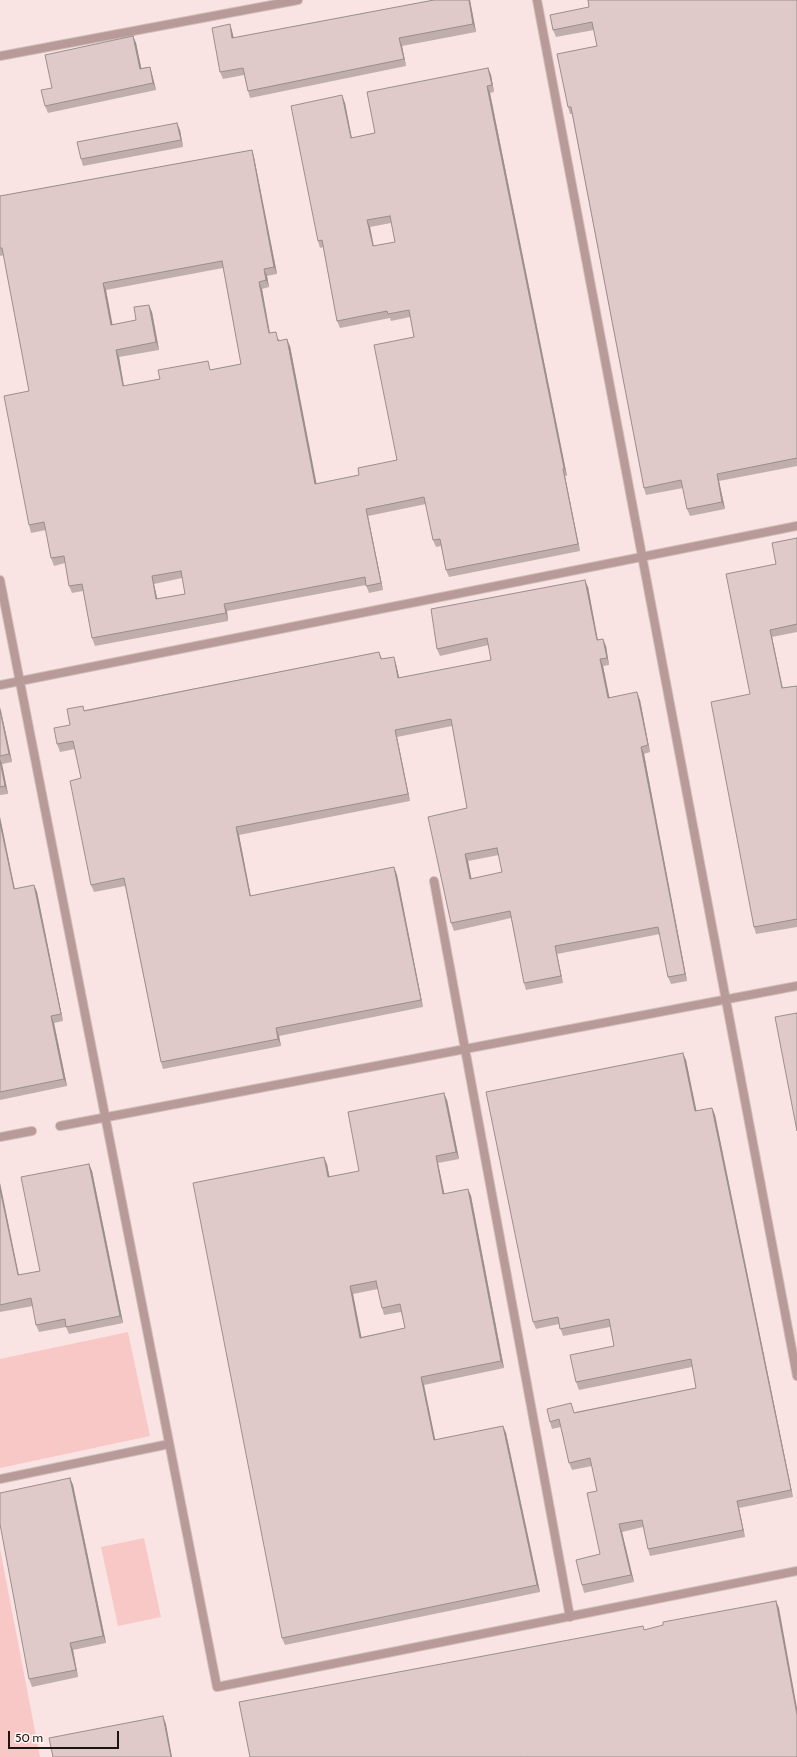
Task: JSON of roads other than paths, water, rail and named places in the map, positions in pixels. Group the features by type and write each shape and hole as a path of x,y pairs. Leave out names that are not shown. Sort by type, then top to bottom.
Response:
{"lane":[{"path":"0,56 298,0"},
{"path":"537,0 797,1376"},
{"path":"0,685 797,526"},
{"path":"0,580 216,1687 797,1571"},
{"path":"434,881 570,1617"},
{"path":"60,1126 797,986"},
{"path":"0,1137 32,1131"},
{"path":"0,1479 169,1444"}]}
